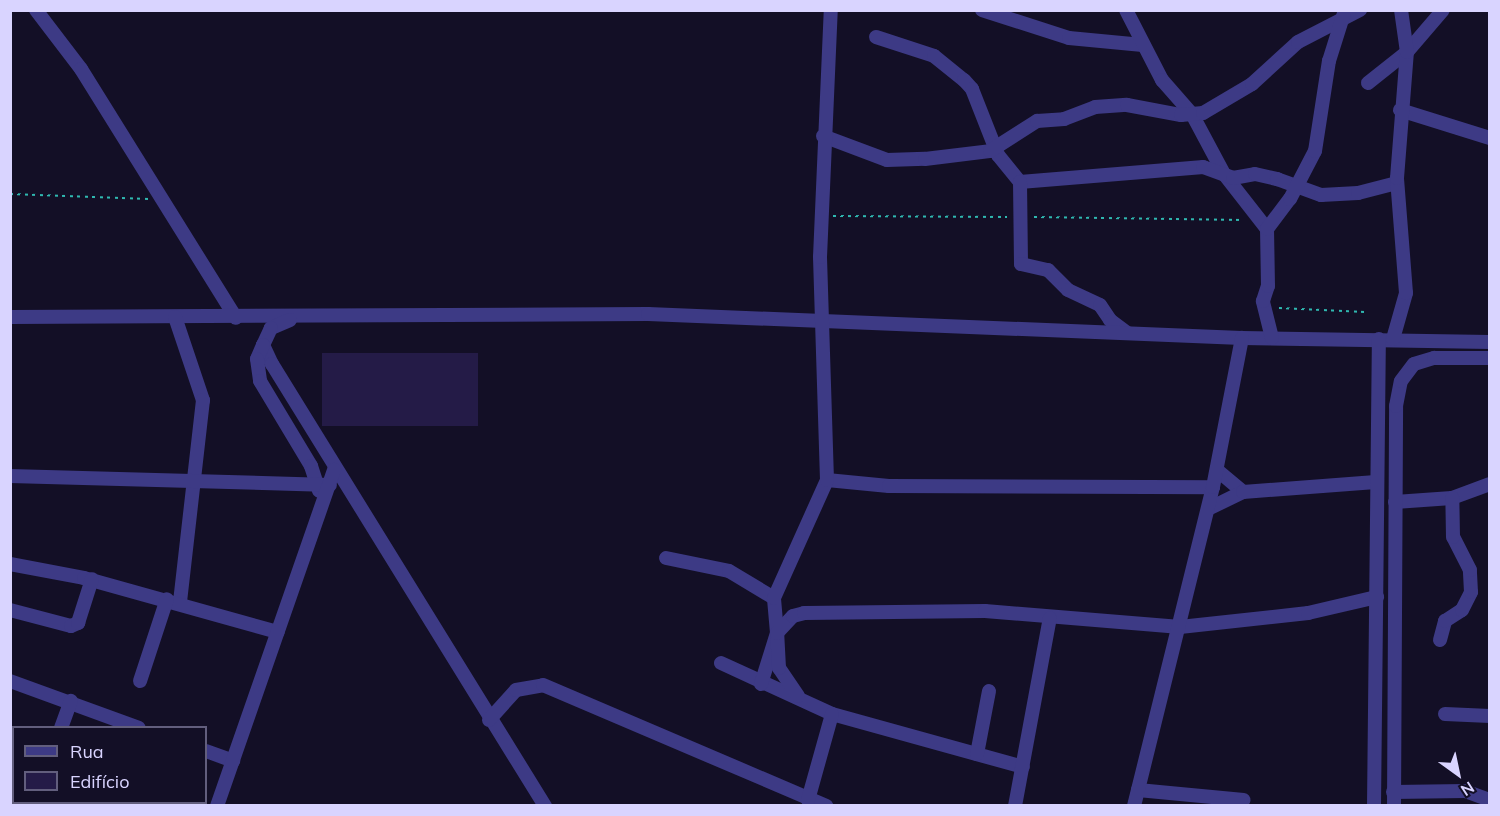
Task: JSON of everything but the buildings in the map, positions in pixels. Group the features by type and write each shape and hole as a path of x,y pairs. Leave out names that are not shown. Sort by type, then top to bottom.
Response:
{"street":[{"path":"36,10 81,69 236,318"},
{"path":"798,696 780,668 774,598 827,480 821,216 823,136 831,10"},
{"path":"982,10 1005,22 1069,38 1143,45"},
{"path":"1126,10 1165,85 1192,114 1224,174 1263,225 1264,307 1272,338"},
{"path":"823,136 886,160 994,149 1037,121 1064,119 1095,107 1138,106 1192,114 1234,97 1298,42 1344,15 1360,10"},
{"path":"1374,806 1376,482 1386,339 1406,293 1397,183 1400,110 1407,52 1401,10"},
{"path":"1368,83 1407,52 1443,10"},
{"path":"1263,225 1298,185 1318,140 1328,66 1344,15"},
{"path":"876,37 934,56 972,89 994,149 1020,182 1021,264 1048,270 1068,291 1100,305 1110,320 1127,333"},
{"path":"1400,110 1490,138"},
{"path":"1020,182 1154,168 1208,167 1233,178 1255,174 1326,195 1397,183"},
{"path":"10,317 236,318 648,314 822,319 1242,338 1490,342"},
{"path":"298,317 271,328 258,359 260,381 324,485"},
{"path":"140,681 173,600 203,400 175,318"},
{"path":"1134,806 1158,695 1180,627 1208,509 1242,338"},
{"path":"263,345 334,470 545,806"},
{"path":"1490,358 1434,358 1414,364 1401,381 1395,502 1394,799 1465,791 1490,800"},
{"path":"217,806 322,507 324,485 334,470"},
{"path":"1216,470 1243,492"},
{"path":"10,476 324,485"},
{"path":"827,480 889,486 1213,487"},
{"path":"1208,509 1243,492 1376,482"},
{"path":"1395,502 1452,498 1490,484"},
{"path":"1440,640 1445,621 1462,610 1471,592 1470,570 1453,537 1452,498"},
{"path":"666,558 729,571 774,598"},
{"path":"11,567 92,579 173,600 278,632"},
{"path":"10,609 71,626 78,623 92,579"},
{"path":"761,684 777,633 793,616 804,613 985,611 1180,627 1308,613 1377,597"},
{"path":"1015,806 1050,618"},
{"path":"721,663 761,684 798,696 832,714 1023,767"},
{"path":"10,681 71,701 134,726"},
{"path":"489,720 516,690 543,685 826,806"},
{"path":"977,754 989,691"},
{"path":"62,726 71,701"},
{"path":"808,800 832,714"},
{"path":"1445,714 1490,716"},
{"path":"207,751 233,761"},
{"path":"1138,790 1217,801 1244,800"}],"path":[{"path":"10,194 161,200"},
{"path":"821,216 1010,217"},
{"path":"1022,217 1263,225"},
{"path":"1264,307 1365,312"}]}
